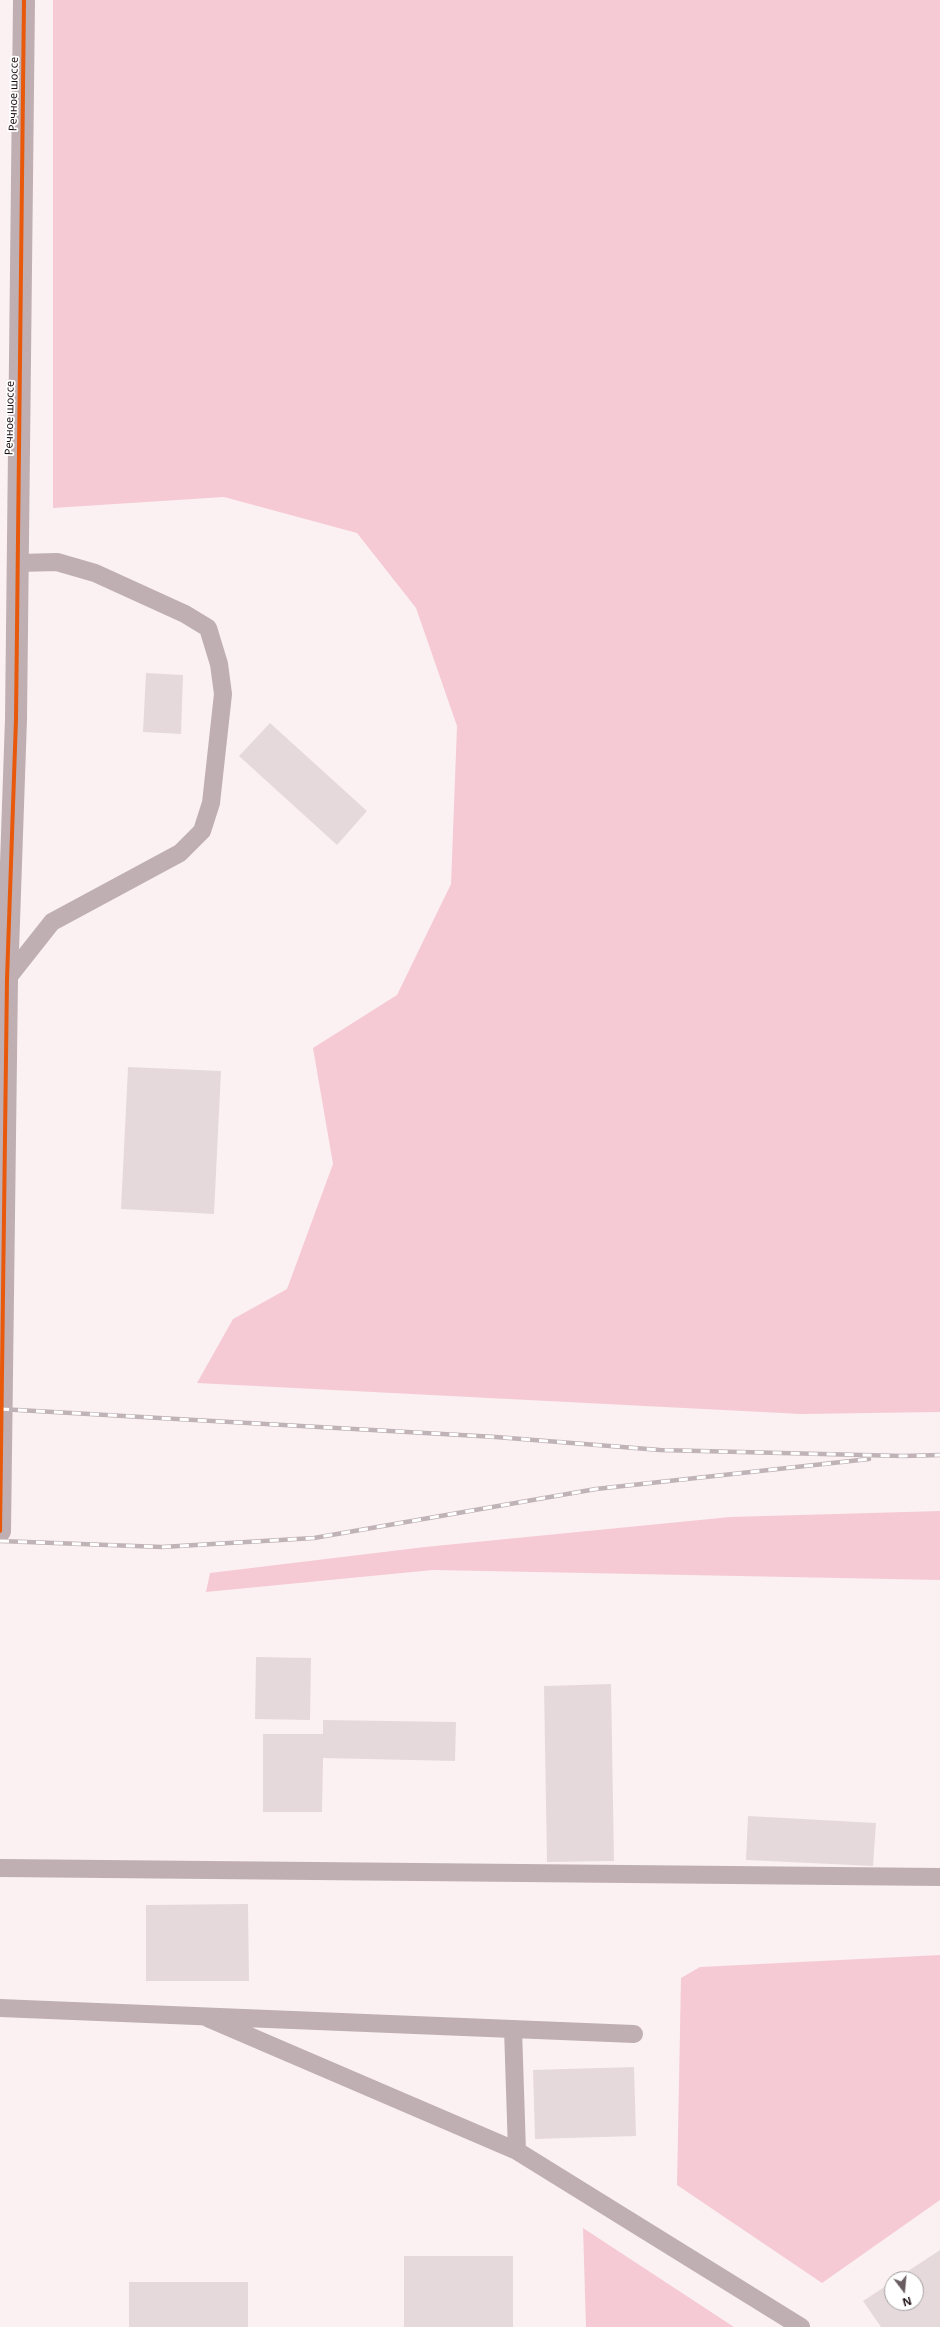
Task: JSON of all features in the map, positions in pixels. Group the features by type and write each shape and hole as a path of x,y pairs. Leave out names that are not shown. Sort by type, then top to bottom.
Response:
{"street":[{"name":"Речное шоссе","path":"0,1531 4,975 7,812 18,562 24,0"}],"lane":[{"path":"4,975 52,922 180,853 202,831 211,803 223,694 219,664 208,628 185,614 95,573 57,562 18,562"},
{"path":"0,1868 940,1877"},
{"path":"0,2008 634,2034"},
{"path":"205,2017 517,2151 801,2327"},
{"path":"513,2029 517,2151"}],"shaded area":[{"path":"53,0 940,0 940,1412 801,1414 197,1383 233,1319 287,1289 333,1164 313,1048 397,995 451,884 457,726 416,608 357,533 224,497 53,508"},
{"path":"940,1511 940,1580 433,1570 206,1592 210,1573 425,1547 730,1517"},
{"path":"940,1955 940,2200 822,2283 677,2185 681,1978 700,1967"},
{"path":"583,2228 734,2327 586,2327"}],"building":[{"path":"146,673 183,675 181,734 143,732"},
{"path":"270,723 367,811 337,845 239,756"},
{"path":"128,1067 221,1071 214,1214 121,1209"},
{"path":"256,1657 311,1658 310,1720 255,1719"},
{"path":"611,1684 614,1861 547,1862 544,1686"},
{"path":"323,1720 456,1722 455,1761 323,1758 322,1812 263,1812 263,1734 323,1734"},
{"path":"748,1816 876,1823 873,1866 746,1860"},
{"path":"248,1904 249,1981 146,1981 146,1905"},
{"path":"634,2067 636,2136 535,2139 533,2070"},
{"path":"940,2250 940,2327 881,2327 863,2301 884,2287 884,2311 924,2311 924,2271 908,2271"},
{"path":"404,2256 513,2256 513,2327 404,2327"},
{"path":"129,2282 248,2282 248,2327 129,2327"}],"railway":[{"path":"0,1409 496,1437 660,1450 903,1456 940,1455"},
{"path":"0,1541 162,1547 314,1538 596,1489 869,1459"}],"cycle path":[{"path":"0,1531 7,979 16,719 24,0"}]}
